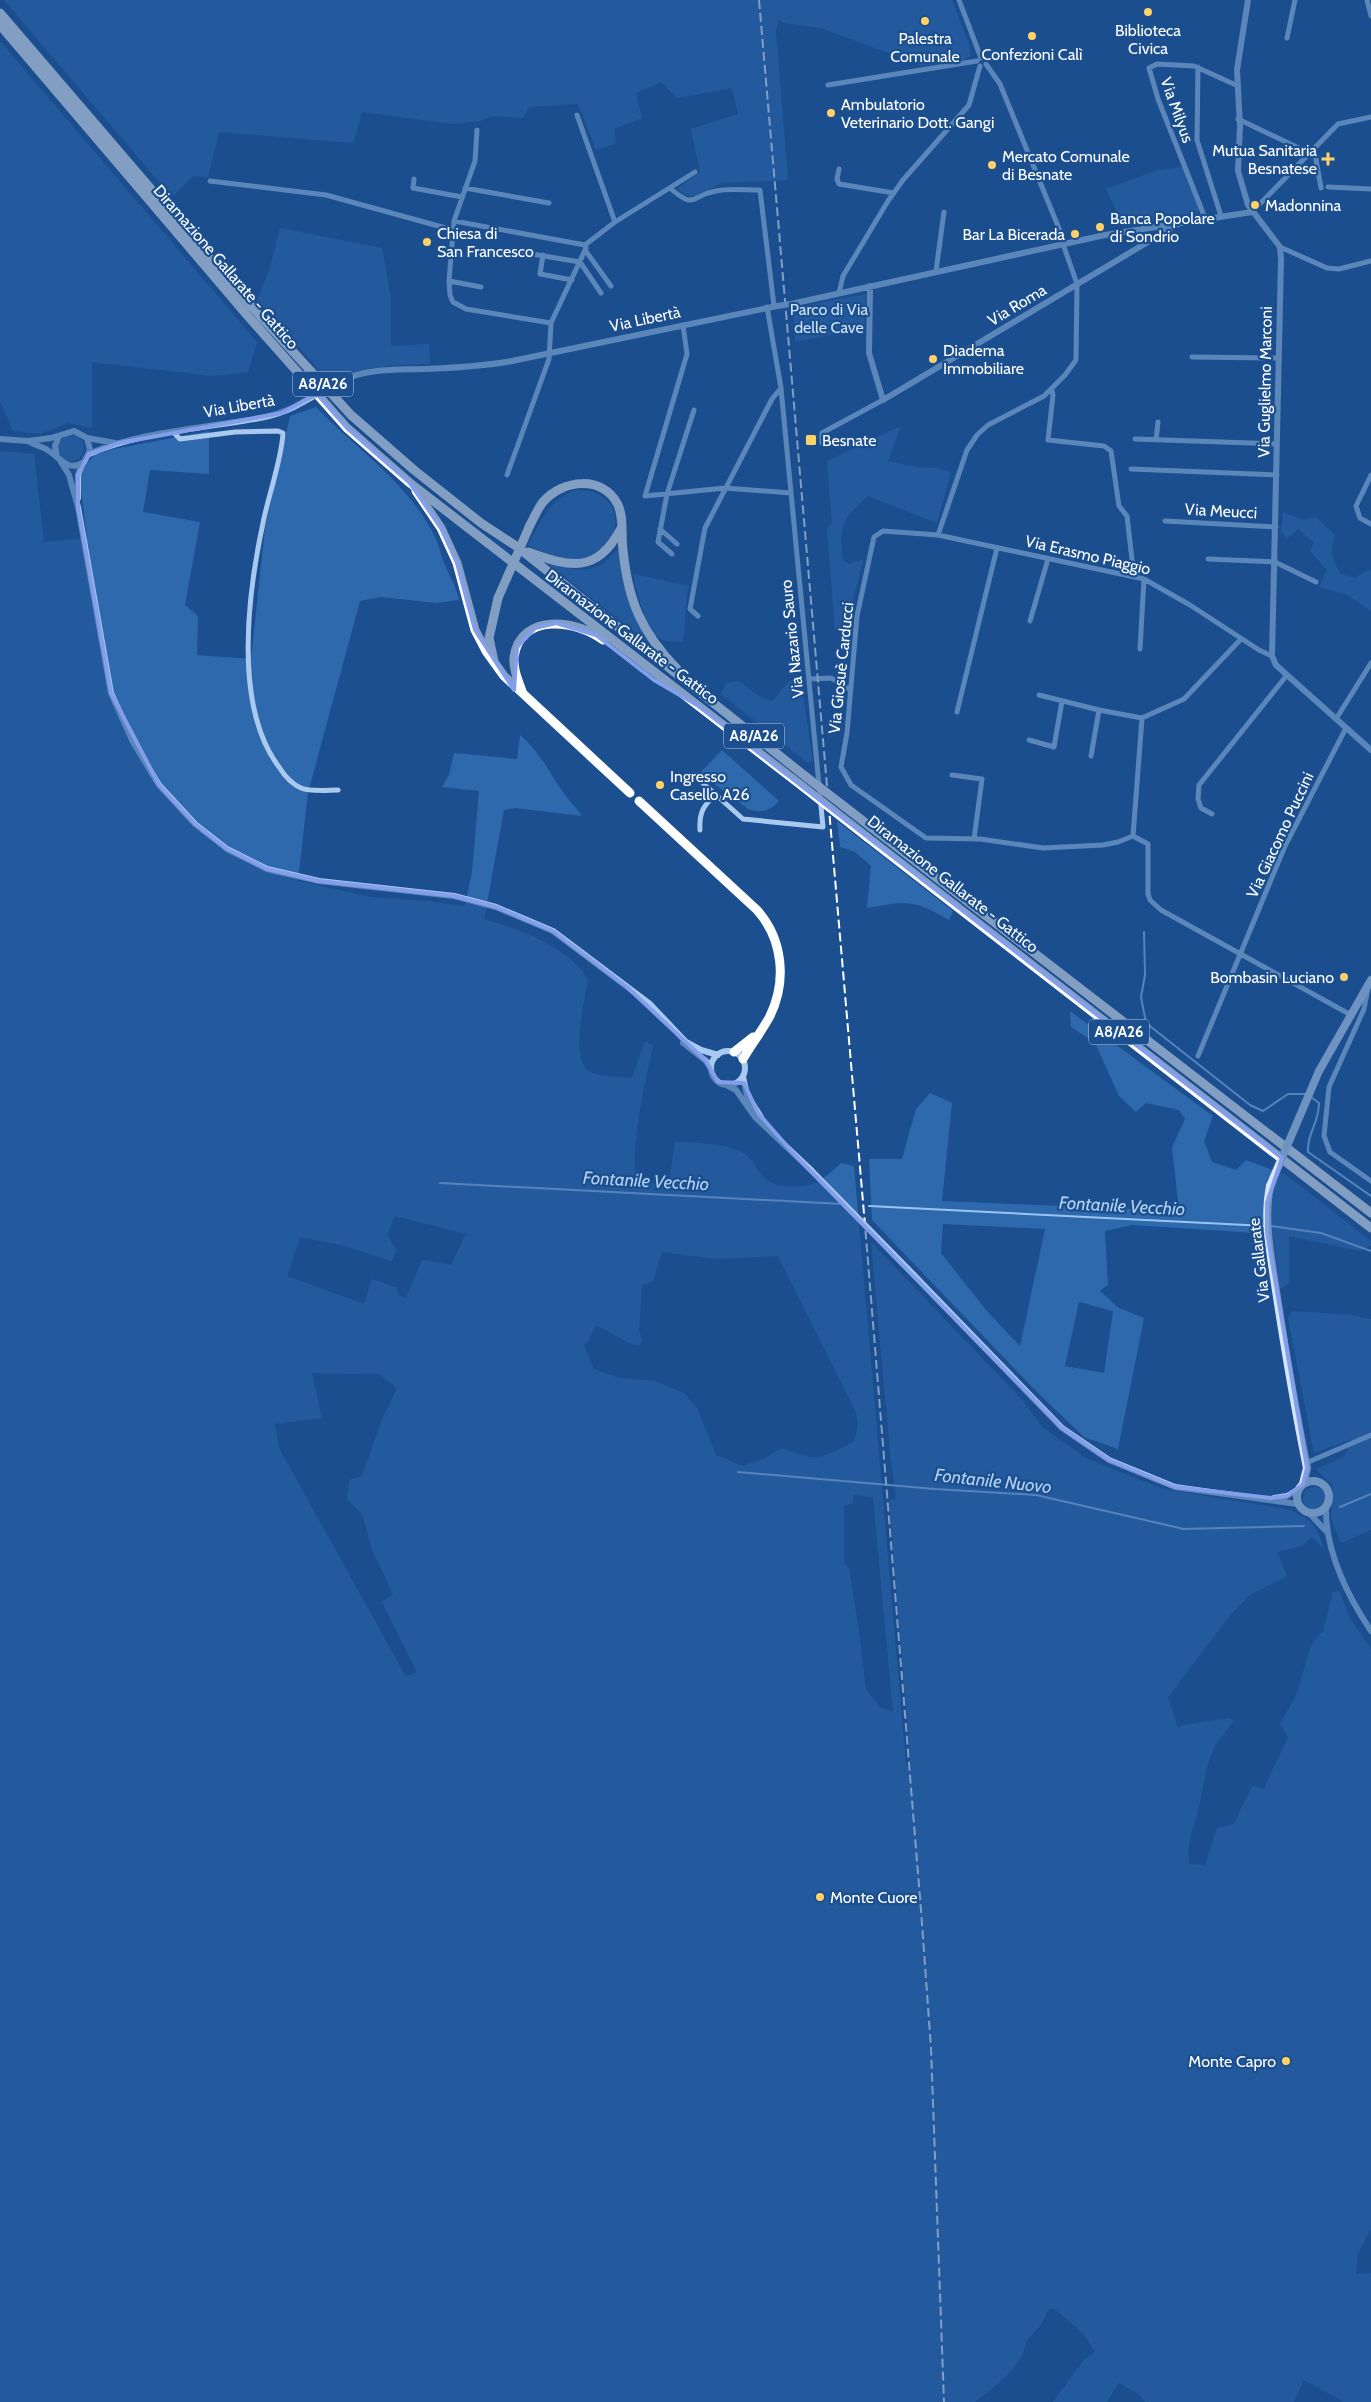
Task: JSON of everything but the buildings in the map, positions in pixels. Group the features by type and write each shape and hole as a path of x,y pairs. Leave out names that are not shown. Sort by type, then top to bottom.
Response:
{"highway":[{"name":"Diramazione Gallarate - Gattico","path":"0,13 254,309 351,415 414,470 481,523 516,546 805,776 1371,1213"},
{"name":"Diramazione Gallarate - Gattico","path":"0,25 246,315 347,428 410,483 1371,1228"},
{"path":"410,483 441,528 457,563 475,630 494,663 522,694 630,793"},
{"path":"494,663 489,638 498,598 530,525 543,501 557,490 570,485 593,484 606,490 618,503 622,519 621,530 625,576 639,620 667,659 703,696"},
{"path":"516,546 551,560 584,562 594,560 610,549 621,530"},
{"path":"522,694 514,670 518,647 535,628 556,623 574,626 596,635 654,680 697,705"},
{"path":"639,801 766,921 778,948 780,979 771,1012 743,1059"},
{"path":"734,1052 759,1032"}],"main road":[{"name":"Via Gallarate","path":"1301,1487 1306,1465 1285,1353 1267,1232 1267,1203 1270,1186 1319,1071 1370,981"},
{"path":"1306,1465 1321,1483 1329,1494 1326,1507 1318,1513 1309,1513 1298,1504 1301,1487 1309,1482 1321,1483"}],"street":[{"path":"938,535 967,450 977,434 988,425 1036,401 1052,390 1072,366 1077,354 1077,284 1062,236 1000,84 981,62 959,0"},
{"path":"1248,0 1239,49 1236,85 1238,171 1252,212 1259,217 1280,247 1328,268 1339,268 1371,260"},
{"path":"1287,38 1295,0"},
{"path":"1367,0 1371,16"},
{"path":"828,85 981,62"},
{"path":"839,293 843,276 852,259 894,193 970,104 981,62"},
{"name":"Via Milyus","path":"1205,218 1158,99 1149,68 1157,64 1198,67 1236,85"},
{"path":"1198,67 1197,140 1221,216"},
{"path":"577,115 614,222"},
{"path":"1252,212 1338,124 1371,117"},
{"path":"1238,118 1309,153"},
{"path":"477,130 475,161 454,220 450,295 459,307 551,323"},
{"path":"1314,148 1321,188"},
{"path":"839,169 837,179 839,184 894,193"},
{"path":"508,474 549,359 551,323 585,248 614,222 695,172"},
{"path":"414,179 413,188 462,197"},
{"path":"210,181 326,195 453,230"},
{"path":"1328,187 1371,189"},
{"path":"465,188 549,203"},
{"name":"Via Nazario Sauro","path":"670,188 682,199 688,201 696,200 715,191 760,190 773,306 823,826 743,819 696,777"},
{"path":"936,271 944,212"},
{"name":"Via Libertà","path":"119,443 287,412 342,381 357,375 377,371 492,364 773,306 791,304 1063,244 1181,222 1252,212"},
{"path":"454,220 585,248 611,286"},
{"name":"Via Roma","path":"822,443 822,433 882,400 1181,222"},
{"name":"Via Guglielmo Marconi","path":"1272,656 1278,444 1280,247"},
{"path":"520,252 580,262 601,293"},
{"path":"543,255 540,274 572,280"},
{"path":"450,281 481,287"},
{"path":"870,286 869,353 882,400"},
{"path":"682,325 687,354 645,496 725,488 791,493"},
{"path":"1192,357 1278,358"},
{"path":"698,616 690,609 705,528 772,399 781,388"},
{"path":"1052,390 1048,440 1104,446 1111,450 1119,506 1127,516 1134,576"},
{"path":"672,554 658,542 666,494 694,410"},
{"path":"1156,440 1158,422"},
{"path":"0,439 28,441 49,439 74,430 81,432 87,438 90,447 89,454 82,463 78,475 78,507"},
{"path":"173,432 180,439 235,432 278,431 283,433 257,556 249,631 248,671 256,718 270,755 282,771 295,785 303,789 338,790"},
{"path":"61,434 55,446 59,460 72,466 82,463"},
{"path":"87,438 119,443"},
{"path":"1136,439 1278,444"},
{"path":"28,441 48,450 59,460 69,475 78,507 111,693 133,742 159,785 195,824 227,849 267,869 319,881 454,896 496,907 553,931 650,1004 686,1042 701,1050 718,1055"},
{"path":"89,454 119,443"},
{"path":"1131,470 1277,475"},
{"path":"1371,476 1356,506 1360,518 1371,524"},
{"name":"Via Meucci","path":"1165,520 1276,527"},
{"path":"660,529 678,544"},
{"name":"Via Giosuè Carducci","path":"938,535 884,531 874,538 856,616 841,767 851,785 926,838 974,839 1043,848 1103,845 1133,836"},
{"name":"Via Erasmo Piaggio","path":"938,535 1144,579 1183,600 1241,639 1272,656"},
{"path":"957,712 997,548"},
{"path":"1030,621 1048,558"},
{"path":"1208,559 1275,562 1316,582"},
{"path":"1140,649 1144,579"},
{"path":"1038,695 1142,718 1184,699 1241,639"},
{"path":"1272,656 1276,665 1371,750"},
{"path":"1336,719 1371,663"},
{"path":"1212,814 1201,808 1198,799 1199,785 1287,675"},
{"path":"808,678 831,678 850,690"},
{"path":"1029,740 1054,746 1062,701"},
{"path":"1091,756 1099,710"},
{"path":"1142,718 1133,836 1148,844 1150,900 1161,910 1351,1015"},
{"name":"Via Giacomo Puccini","path":"1198,1056 1285,846 1346,728"},
{"path":"952,775 982,779 974,839"},
{"path":"700,830 700,812 704,805 715,795"},
{"path":"1370,981 1364,1009 1329,1087 1324,1136 1330,1152 1371,1181"},
{"path":"628,987 684,1045 706,1061 718,1082 736,1090 755,1116 914,1274 1062,1428 1109,1460 1175,1487 1271,1498 1298,1504"},
{"path":"711,1069 718,1055 728,1051 734,1052 743,1059 746,1068 743,1077 734,1085 728,1086"},
{"path":"743,1077 747,1096 758,1113 794,1153"},
{"path":"1306,1465 1371,1435"},
{"path":"1271,1498 1287,1496 1301,1487"},
{"path":"1326,1507 1326,1531 1336,1561 1353,1604 1371,1631"},
{"path":"1309,1513 1326,1531"}],"highlighted area":[{"path":"317,394 347,428 410,483 441,528 457,563 475,630 514,690 517,647 535,628 556,623 596,635 654,680 697,705 1282,1158 1267,1203 1267,1232 1307,1468 1303,1484 1287,1496 1271,1498 1175,1487 1109,1460 1062,1428 793,1153 758,1113 744,1083 718,1082 706,1061 627,987 553,931 496,907 454,896 319,881 267,869 227,849 195,824 159,785 111,693 78,507 78,475 89,454 119,443 282,413"}],"green space":[{"path":"4,0 952,0 970,47 971,56 964,60 923,66 821,28 784,23 778,19 776,32 788,180 721,183 695,196 684,195 678,188 700,172 691,129 738,114 732,88 677,98 661,82 636,93 642,118 614,129 616,143 596,150 578,104 529,107 523,118 492,116 480,121 453,124 362,112 353,143 219,132 208,177 193,176 172,197"},
{"path":"0,41 257,342 248,372 213,376 92,362 92,428 68,423 40,434 13,431 0,401"},
{"path":"1183,167 1199,209 1197,213 1123,225 1106,189 1158,170"},
{"path":"280,228 382,248 391,298 391,346 429,344 430,364 380,367 356,372 332,381 327,379 257,300 269,271"},
{"name":"Parco di Via delle Cave","path":"866,294 864,328 795,342 793,308"},
{"path":"316,407 395,482 422,515 433,533 459,600 436,603 381,597 360,601 308,793 298,881 370,897 465,906 472,872 479,791 442,787 449,775 454,753 517,759 520,735 539,756 565,795 582,816 515,808 504,810 484,919 513,928 555,948 578,967 588,979 581,1016 579,1045 585,1068 593,1073 612,1077 632,1078 645,1041 653,1046 637,1134 635,1168 637,1179 649,1183 669,1182 675,1142 712,1144 740,1151 749,1158 766,1179 777,1185 791,1187 805,1186 817,1182 841,1163 854,1166 906,1765 911,1769 889,1500 896,1499 871,1242 1023,1401 1042,1427 1086,1458 1163,1489 1286,1509 1307,1519 1318,1533 1324,1549 1312,1537 1302,1546 1277,1552 1287,1576 1250,1595 1231,1614 1168,1697 1178,1728 1183,1725 1229,1718 1233,1720 1216,1744 1211,1756 1190,1839 1189,1864 1205,1865 1217,1828 1234,1824 1252,1786 1264,1789 1288,1737 1280,1724 1297,1693 1313,1643 1323,1632 1333,1592 1339,1591 1351,1620 1371,1649 1371,2229 1358,2253 1356,2274 1371,2273 1371,2402 1344,2402 1304,2380 1294,2402 1145,2402 1140,2395 1119,2382 1107,2402 1053,2402 1084,2360 1095,2352 1083,2333 1053,2308 1048,2310 1041,2325 1026,2341 1020,2359 1014,2367 999,2383 975,2402 0,2402 0,451 34,454 44,542 87,538 80,480 82,470 94,455 114,449 209,431 209,474 150,470 143,512 200,522 185,605 198,616 197,655 251,659 265,528 290,416","holes":["395,1216 466,1234 451,1265 422,1260 406,1298 398,1295 397,1288 372,1279 364,1304 287,1276 300,1237 345,1246 391,1261 397,1251 387,1235","662,1252 715,1259 778,1256 856,1412 858,1425 854,1441 834,1452 819,1457 811,1457 782,1448 763,1459 743,1466 716,1455 697,1408 684,1393 655,1381 619,1378 594,1369 584,1345 589,1340 596,1325 631,1344 640,1345 642,1340 639,1330 642,1285 653,1281","312,1373 379,1374 397,1388 381,1422 362,1476 349,1480 347,1499 362,1514 373,1552 393,1594 382,1602 417,1672 406,1677 279,1448 275,1424 322,1418","854,1495 873,1497 893,1712 880,1707 866,1690 849,1568 844,1563 844,1505 852,1504"]},
{"path":"901,426 888,461 951,472 937,523 868,496 853,511 844,524 842,531 843,560 849,564 863,560 853,599 851,630 835,630 827,528 832,523 827,461"},
{"path":"71,435 80,439 84,448 80,457 71,461 62,457 58,448 62,439"},
{"path":"576,490 596,494 609,503 615,516 614,530 607,544 594,554 576,559 553,557 528,545 553,505 559,499"},
{"path":"1283,512 1303,520 1315,517 1335,535 1331,553 1340,574 1355,578 1371,570 1371,611 1346,594 1319,587 1327,570 1310,551 1314,543 1298,529 1287,539 1281,532"},
{"path":"619,549 631,608 649,643 548,564 569,569 590,568 604,563"},
{"path":"633,574 689,586 683,642 667,641 657,636 647,620 639,600"},
{"path":"793,679 802,688 813,761 808,763 721,694 726,683 739,681 760,697 771,701"},
{"path":"722,750 779,801 765,811 748,809 700,773"},
{"path":"837,821 953,911 949,920 918,905 901,903 867,908 871,866 855,852 840,847"},
{"path":"1070,1011 1213,1116 1204,1141 1212,1162 1236,1170 1246,1160 1286,1175 1371,1241 1371,1246 1359,1251 1289,1236 1289,1283 1280,1289 1273,1234 1132,1225 1105,1231 1108,1285 1100,1291 1119,1308 1144,1318 1118,1449 1084,1437 1034,1389 872,1220 869,1159 902,1159 916,1109 930,1093 952,1103 942,1201 1179,1211 1172,1147 1185,1119 1179,1110 1146,1103 1136,1112 1119,1096 1095,1043 1071,1027","holes":["943,1224 1045,1229 1020,1346 986,1310 941,1253","1079,1302 1113,1311 1104,1373 1065,1366"]},
{"path":"1292,1311 1351,1315 1371,1319 1371,1530 1341,1543 1331,1518 1333,1486 1316,1469 1344,1457 1352,1439 1314,1453 1288,1318"},
{"path":"1314,1487 1322,1490 1325,1498 1322,1506 1314,1509 1306,1506 1303,1498 1306,1490"}],"waterway":[{"path":"1144,932 1145,975 1141,997 1146,1023 1250,1105 1263,1111 1288,1094 1308,1094"},
{"path":"1311,1097 1319,1103 1317,1117 1309,1139 1308,1152 1371,1196"},
{"name":"Fontanile Vecchio","path":"440,1183 842,1204"},
{"name":"Fontanile Vecchio","path":"869,1206 1266,1226"},
{"name":"Fontanile Vecchio","path":"1271,1226 1321,1233 1371,1251"},
{"name":"Fontanile Nuovo","path":"738,1472 935,1489 1036,1495 1184,1529 1304,1526"},
{"name":"Fontanile Nuovo","path":"1340,1507 1371,1494"}],"railway":[{"path":"759,0 865,1225 921,1910 931,2048 944,2402"}],"place":[{"name":"Biblioteca Civica","path":"1148,12"},
{"name":"Palestra Comunale","path":"925,21"},
{"name":"Confezioni Calì","path":"1032,36"},
{"name":"Ambulatorio Veterinario Dott. Gangi","path":"831,113"},
{"name":"Mutua Sanitaria Besnatese","path":"1328,159"},
{"name":"Mercato Comunale di Besnate","path":"992,165"},
{"name":"Madonnina","path":"1255,205"},
{"name":"Banca Popolare di Sondrio","path":"1100,227"},
{"name":"Bar La Bicerada","path":"1075,234"},
{"name":"Chiesa di San Francesco","path":"427,242"},
{"name":"Diadema Immobiliare","path":"933,359"},
{"name":"Besnate","path":"811,440"},
{"name":"Ingresso Casello A26","path":"660,785"},
{"name":"Bombasin Luciano","path":"1344,977"},
{"name":"Monte Cuore","path":"820,1897"},
{"name":"Monte Capro","path":"1286,2061"}]}
